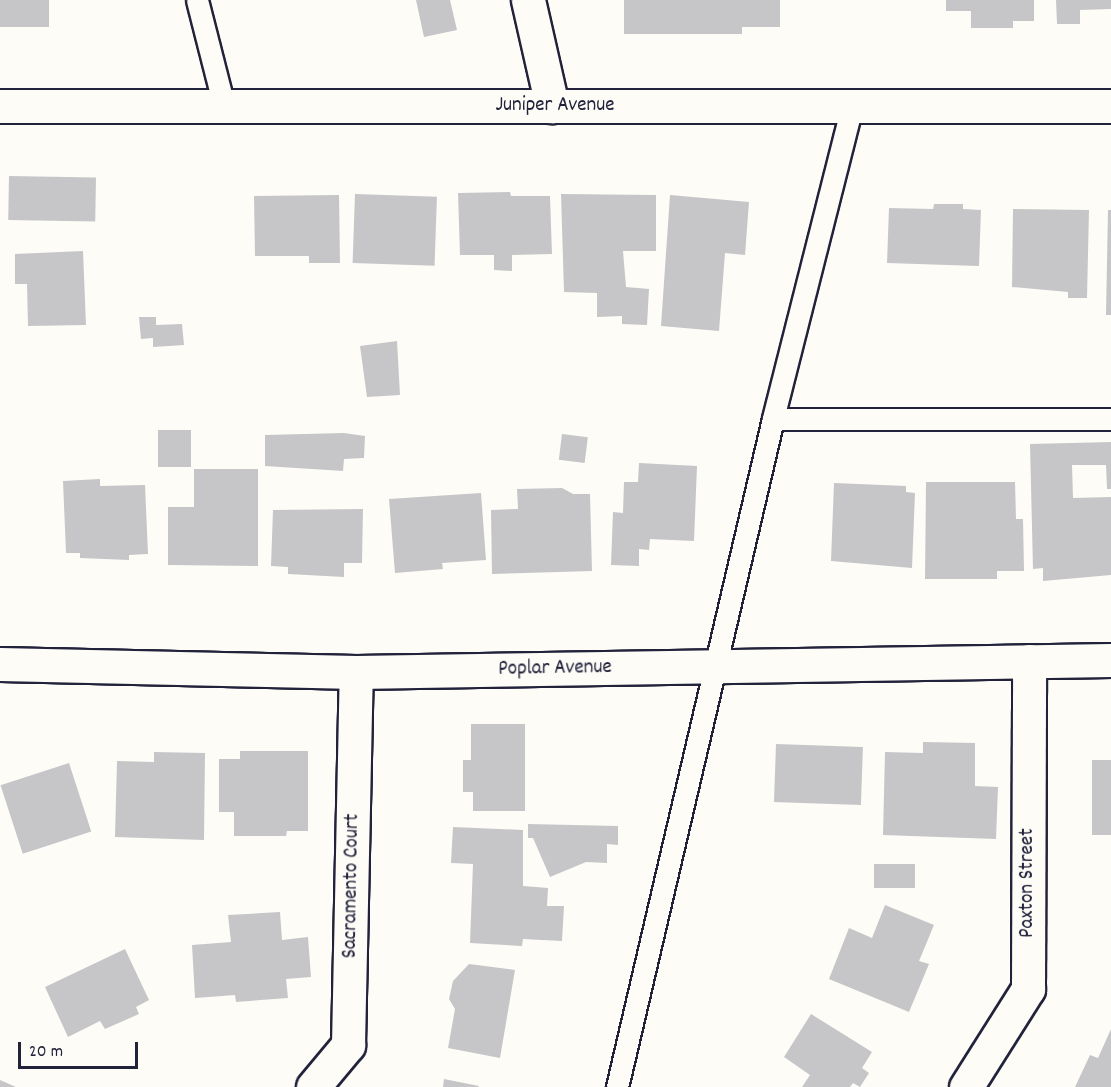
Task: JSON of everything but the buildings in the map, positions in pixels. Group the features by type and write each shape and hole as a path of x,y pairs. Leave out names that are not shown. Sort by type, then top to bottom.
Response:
{"street":[{"path":"528,0 552,106"},
{"name":"Juniper Avenue","path":"0,106 1111,106"},
{"path":"0,659 0,664"},
{"name":"Poplar Avenue","path":"0,664 356,672 1111,660"},
{"name":"Paxton Street","path":"966,1087 1028,989 1029,662"},
{"name":"Sacramento Court","path":"313,1087 348,1046 356,672"}],"lane":[{"path":"197,0 224,106"},
{"path":"616,1087 773,419 852,105"},
{"path":"773,419 1111,419"}]}
